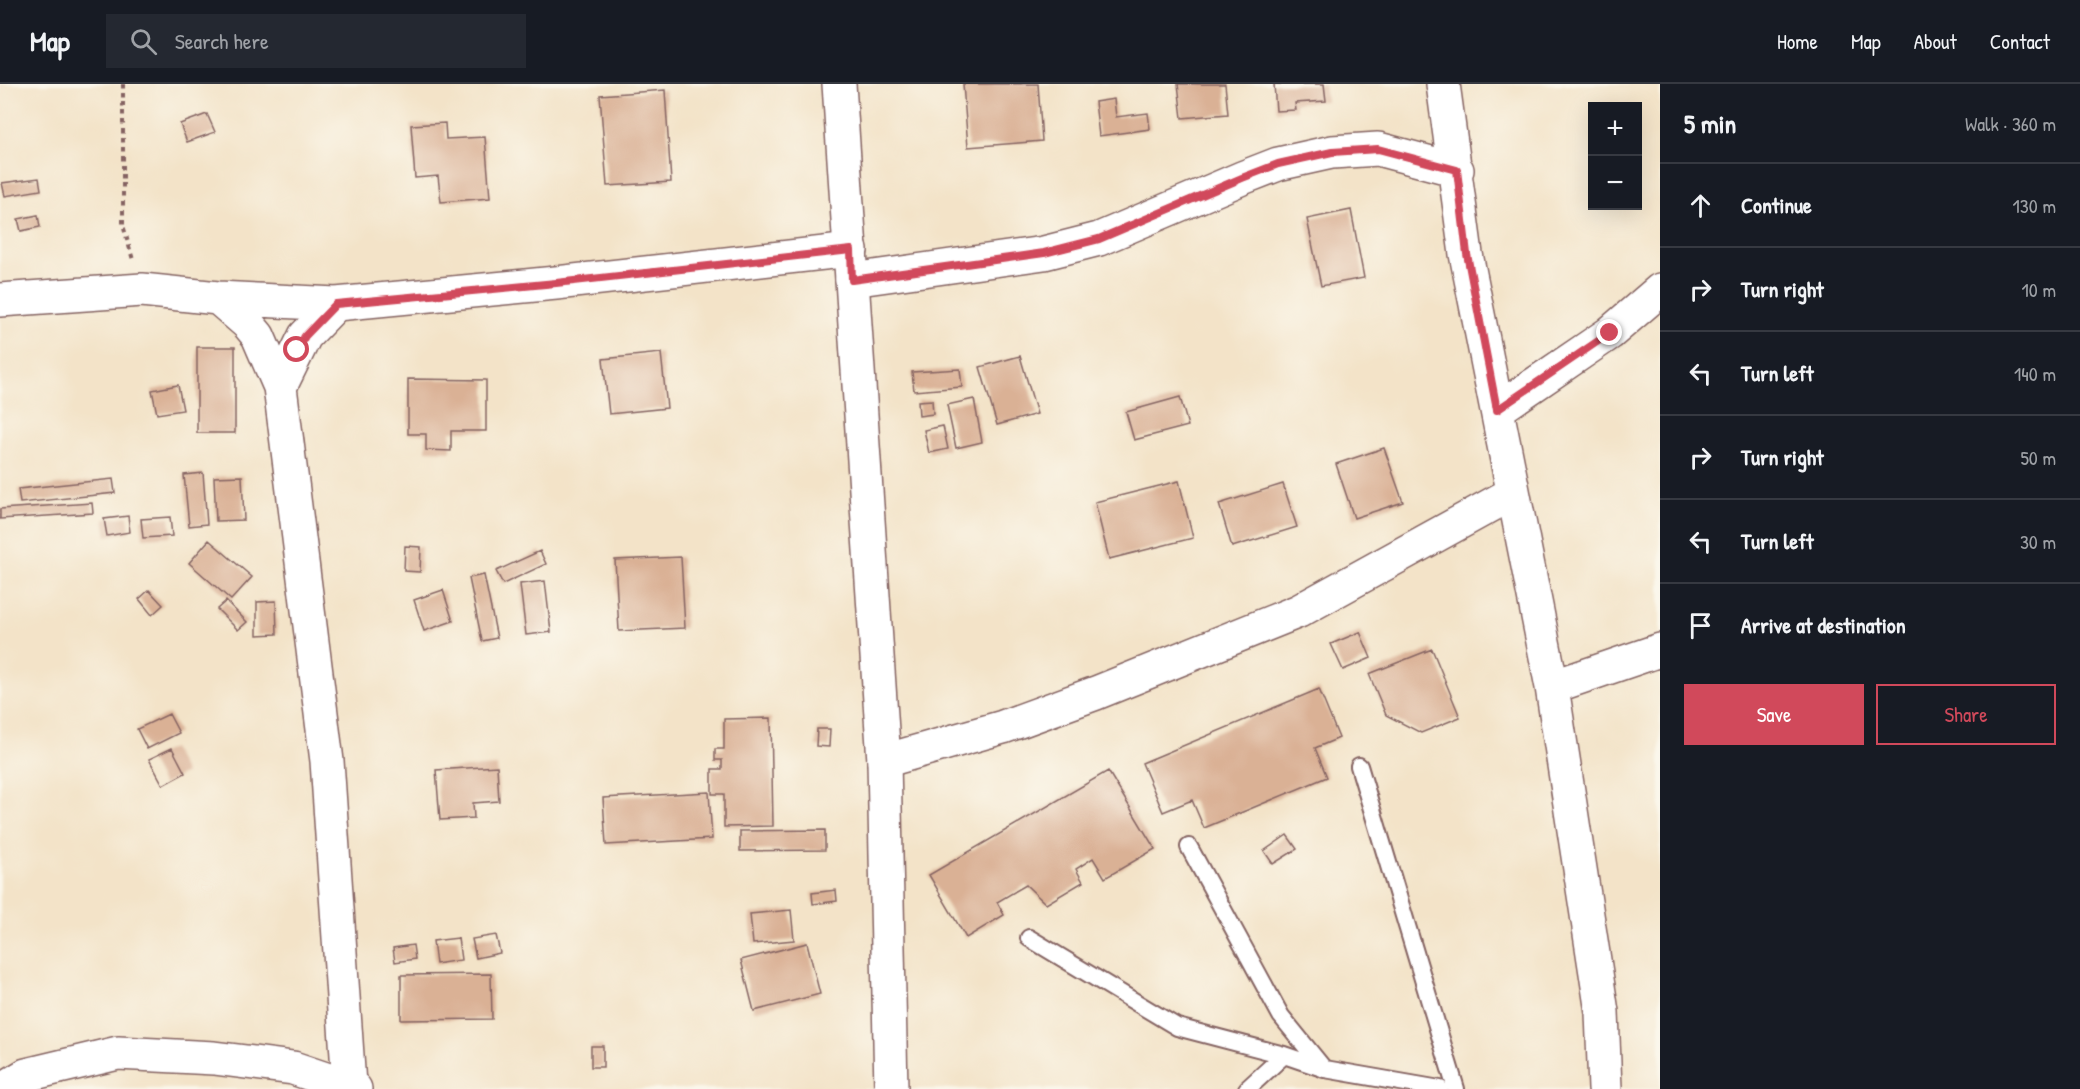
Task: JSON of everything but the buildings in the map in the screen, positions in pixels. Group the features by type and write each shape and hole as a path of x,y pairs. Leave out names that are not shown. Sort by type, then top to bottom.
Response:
{"street":[{"path":"839,84 884,761 891,1089"},
{"path":"1443,84 1457,170 1467,254 1552,687 1602,1012 1605,1089"},
{"path":"0,300 142,290 218,298 336,304 556,283 1044,253 1099,239 1278,164 1332,152 1378,149 1457,170"},
{"path":"1497,410 1610,333 1660,290"},
{"path":"3,1089 26,1075 118,1053 214,1058 293,1068 352,1087 327,761 280,387 258,336 248,324 218,298"},
{"path":"280,387 305,336 336,304"},
{"path":"884,761 1003,727 1096,693 1299,611 1513,493"},
{"path":"1552,687 1660,650"}],"lane":[{"path":"1359,766 1456,1089"},
{"path":"1189,847 1281,1016 1324,1069"},
{"path":"1029,938 1177,1027 1284,1055 1324,1069 1440,1089"},
{"path":"1247,1089 1284,1055"}],"path":[{"path":"123,84 123,225 142,290"}],"route":[{"path":"297,350 305,336 336,304 556,283 851,250 852,280 1044,253 1118,233 1278,164 1353,149 1378,149 1457,170 1467,254 1497,410 1610,333"}]}
